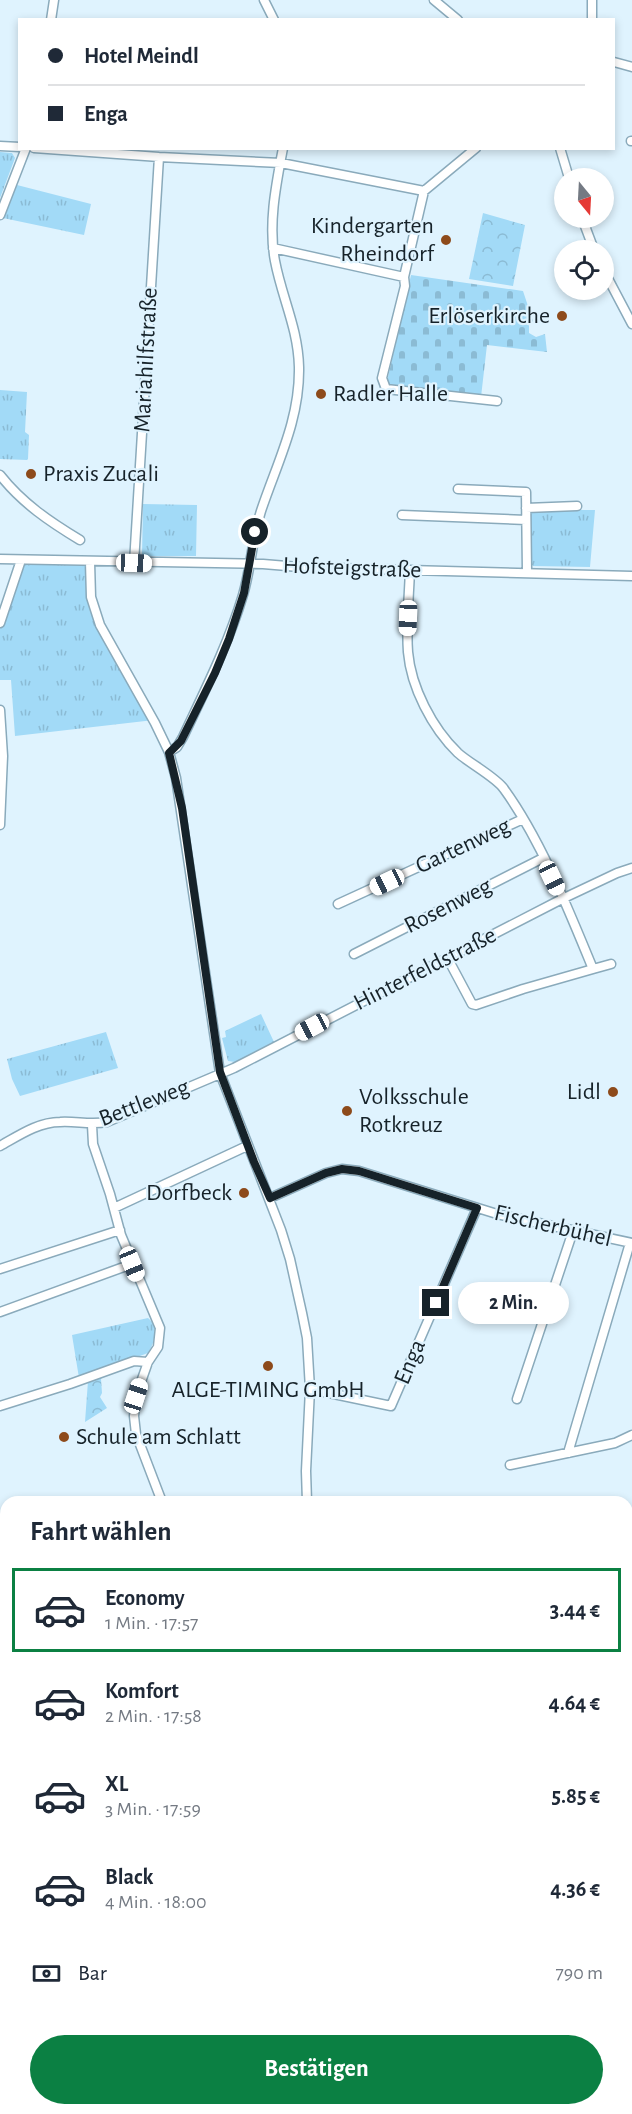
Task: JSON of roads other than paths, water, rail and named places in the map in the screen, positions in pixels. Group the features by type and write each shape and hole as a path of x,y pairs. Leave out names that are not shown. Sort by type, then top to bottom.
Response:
{"street":[{"path":"51,18 54,0"},
{"path":"264,0 273,18"},
{"path":"434,0 456,18"},
{"path":"591,0 592,18"},
{"path":"615,62 632,66"},
{"path":"0,146 18,147"},
{"path":"0,215 25,150"},
{"path":"62,150 280,163 424,191"},
{"path":"169,753 181,741 215,673 229,639 244,593 255,532 285,448 296,408 299,369 294,323 273,248 273,209 283,150"},
{"path":"474,150 424,191 404,277 405,285 382,378 386,389 497,401"},
{"path":"561,150 566,168"},
{"name":"Mariahilfstraße","path":"134,563 159,157"},
{"path":"273,248 404,277"},
{"path":"614,290 632,324"},
{"path":"0,476 33,509 80,540"},
{"path":"458,489 526,492 527,572"},
{"path":"526,508 577,506"},
{"path":"402,515 526,520"},
{"name":"Hofsteigstraße","path":"0,559 632,576"},
{"path":"0,623 21,560"},
{"path":"90,562 91,597 100,625 155,723 169,753 182,808 220,1072 270,1198 297,1286 307,1338 310,1389 307,1496"},
{"path":"410,570 408,650 411,673 421,697 442,734 458,753 502,786 523,819 593,969"},
{"path":"0,710 3,756 0,825"},
{"name":"Gartenweg","path":"338,904 523,819"},
{"name":"Rosenweg","path":"354,954 543,858"},
{"name":"Hinterfeldstraße","path":"220,1072 234,1068 562,899 616,873 632,868"},
{"path":"448,959 472,1004 476,1005 611,964"},
{"name":"Bettleweg","path":"0,1146 48,1123 92,1125 107,1122 220,1072"},
{"path":"92,1125 93,1144 120,1230 160,1328 158,1347 148,1362 136,1396 134,1416 136,1434 160,1496"},
{"path":"114,1208 248,1146"},
{"name":"Fischerbühel","path":"270,1198 326,1173 342,1169 359,1171 477,1208 631,1243"},
{"name":"Enga","path":"310,1389 391,1406 477,1208"},
{"path":"0,1269 120,1230"},
{"path":"517,1399 573,1231"},
{"path":"568,1453 631,1243"},
{"path":"0,1312 132,1264"},
{"path":"0,1406 134,1361 148,1362"},
{"path":"510,1465 615,1443 632,1435"}],"place":[{"name":"Kindergarten Rheindorf","path":"446,240"},
{"name":"Erlöserkirche","path":"562,316"},
{"name":"Radler Halle","path":"321,394"},
{"name":"Praxis Zucali","path":"31,474"},
{"name":"Lidl","path":"613,1092"},
{"name":"Volksschule Rotkreuz","path":"347,1111"},
{"name":"Dorfbeck","path":"244,1193"},
{"name":"ALGE-TIMING GmbH","path":"268,1366"},
{"name":"Schule am Schlatt","path":"64,1437"}]}
